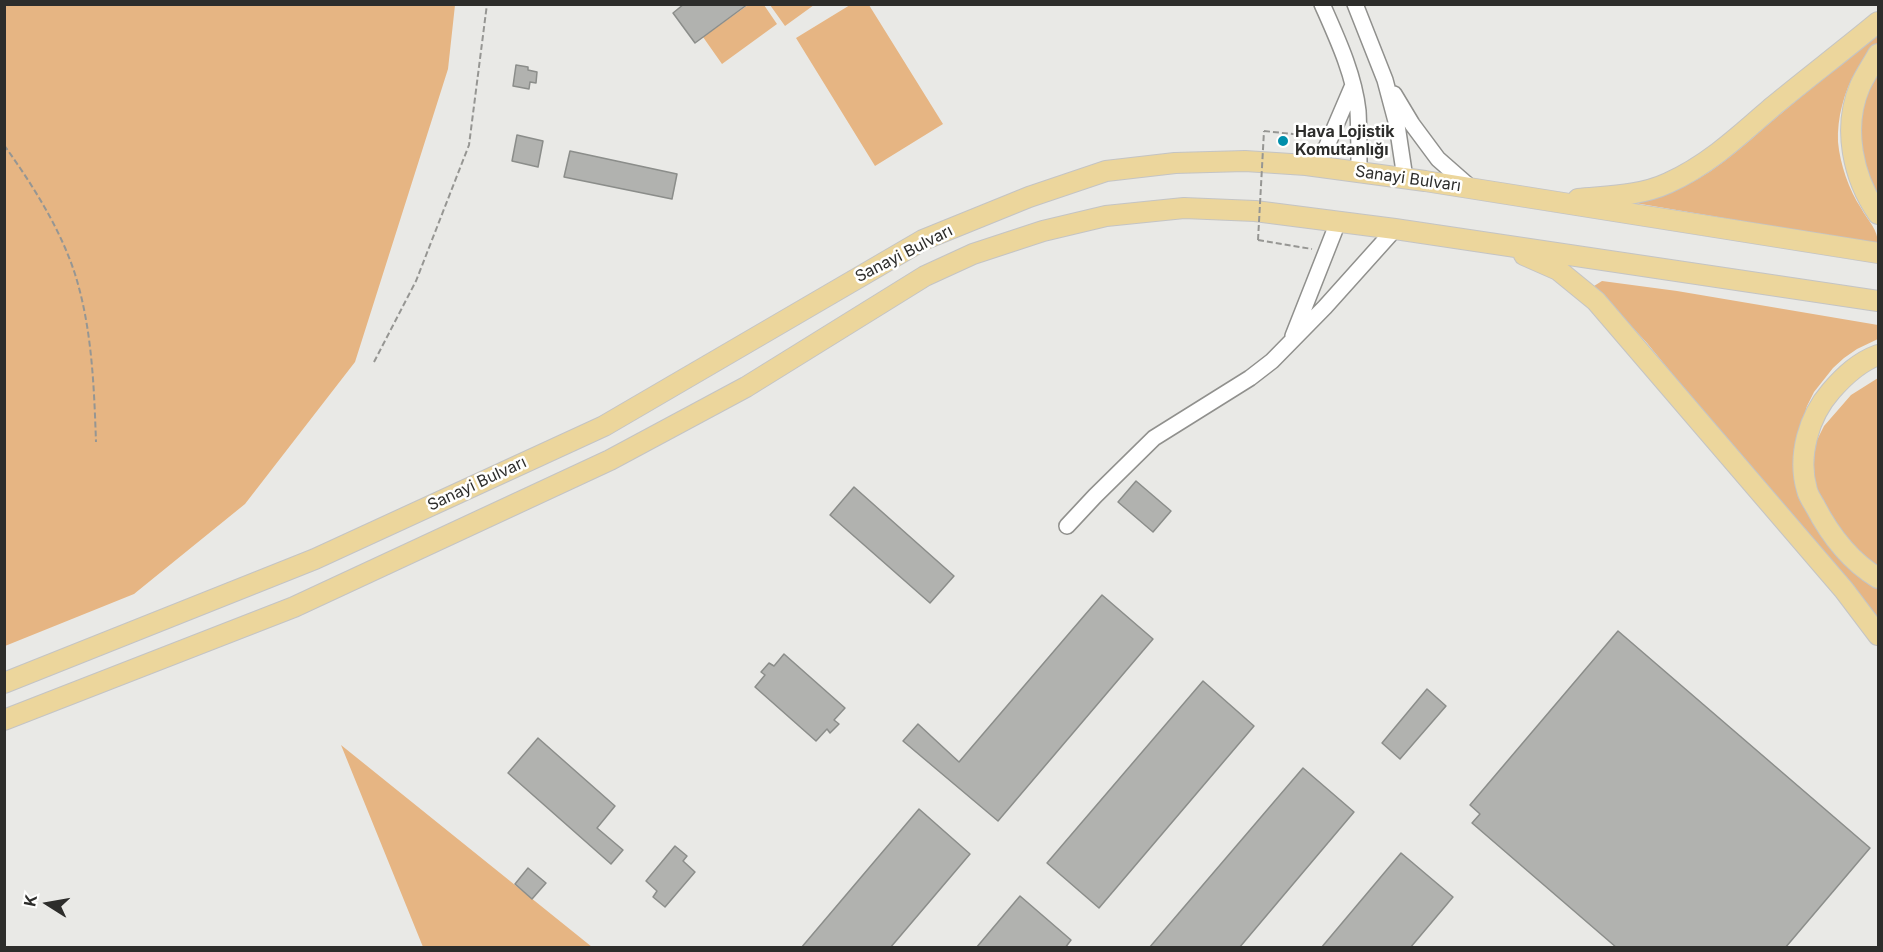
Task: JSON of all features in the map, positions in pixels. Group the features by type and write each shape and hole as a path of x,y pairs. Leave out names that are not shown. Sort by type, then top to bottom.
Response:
{"main road":[{"path":"1551,202 1632,194 1666,184 1723,151 1878,22"},
{"path":"1878,54 1860,86 1852,113 1851,145 1858,173 1869,201 1878,214"},
{"name":"Sanayi Bulvarı","path":"4,683 315,558 604,426 923,240 1029,197 1106,171 1175,163 1245,161 1306,165 1471,188 1878,253"},
{"name":"Sanayi Bulvarı","path":"4,720 294,607 610,460 746,387 925,276 973,254 1043,231 1106,216 1184,208 1255,211 1395,229 1878,300"},
{"path":"1503,245 1557,270 1596,302 1844,590 1878,635"},
{"path":"1878,355 1847,372 1826,398 1810,426 1803,461 1807,490 1825,525 1846,554 1878,578"}],"lane":[{"path":"1322,4 1338,40 1353,85 1358,110 1359,172"},
{"path":"1356,4 1385,81 1397,125 1405,178"},
{"path":"1385,81 1412,124 1438,159 1471,188"},
{"path":"1306,165 1326,148 1353,85"},
{"path":"1291,342 1338,222"},
{"path":"1067,526 1154,438 1250,378 1272,361 1325,307 1395,229"}],"path":[{"path":"374,362 416,281 469,145 487,4"},
{"path":"1300,246 1258,240 1264,131 1302,135"},
{"path":"4,145 41,202 62,240 75,273 84,310 93,381 96,442"}],"shaded area":[{"path":"5,4 455,5 448,69 355,362 245,504 134,594 5,646"},
{"path":"748,5 764,5 777,24 722,64 703,37"},
{"path":"770,5 814,5 785,26"},
{"path":"850,5 869,5 943,124 875,166 796,38"},
{"path":"1878,32 1878,42 1858,67 1848,88 1840,115 1838,142 1846,176 1857,201 1874,229 1878,244 1629,202 1673,191 1709,172"},
{"path":"1878,72 1878,200 1864,159 1860,134 1866,98"},
{"path":"1602,281 1677,291 1878,325 1878,339 1844,358 1814,392 1798,436 1798,469 1878,585 1878,626 1647,343 1594,286"},
{"path":"1878,378 1878,569 1842,537 1820,499 1812,475 1814,446 1824,426 1851,395"},
{"path":"341,745 592,947 423,947"}],"building":[{"path":"684,4 748,4 695,43 673,13"},
{"path":"516,65 528,67 528,70 537,72 536,83 530,82 529,89 513,86"},
{"path":"517,135 543,141 538,167 512,161"},
{"path":"570,151 677,174 672,199 564,177"},
{"path":"1136,481 1171,511 1153,532 1118,502"},
{"path":"854,487 954,576 930,603 830,515"},
{"path":"1102,595 1153,639 998,821 903,741 918,724 959,762"},
{"path":"1618,631 1870,848 1785,948 1617,948 1472,823 1480,814 1470,805"},
{"path":"784,654 845,708 834,720 839,724 830,733 827,729 816,741 755,687 765,675 761,672 769,663 774,666"},
{"path":"1203,681 1254,726 1099,908 1047,863"},
{"path":"1427,689 1446,706 1400,759 1382,743"},
{"path":"538,738 615,806 597,828 623,850 611,864 508,773"},
{"path":"1303,768 1354,812 1239,948 1149,948"},
{"path":"919,809 970,854 890,948 801,948"},
{"path":"675,846 687,856 683,861 695,872 665,907 653,897 657,891 646,881"},
{"path":"1401,853 1453,897 1410,948 1321,948"},
{"path":"528,868 546,883 532,899 515,884"},
{"path":"1020,896 1071,940 1065,948 976,948"}],"place":[{"name":"Hava Lojistik Komutanlığı","path":"1283,141"}]}
